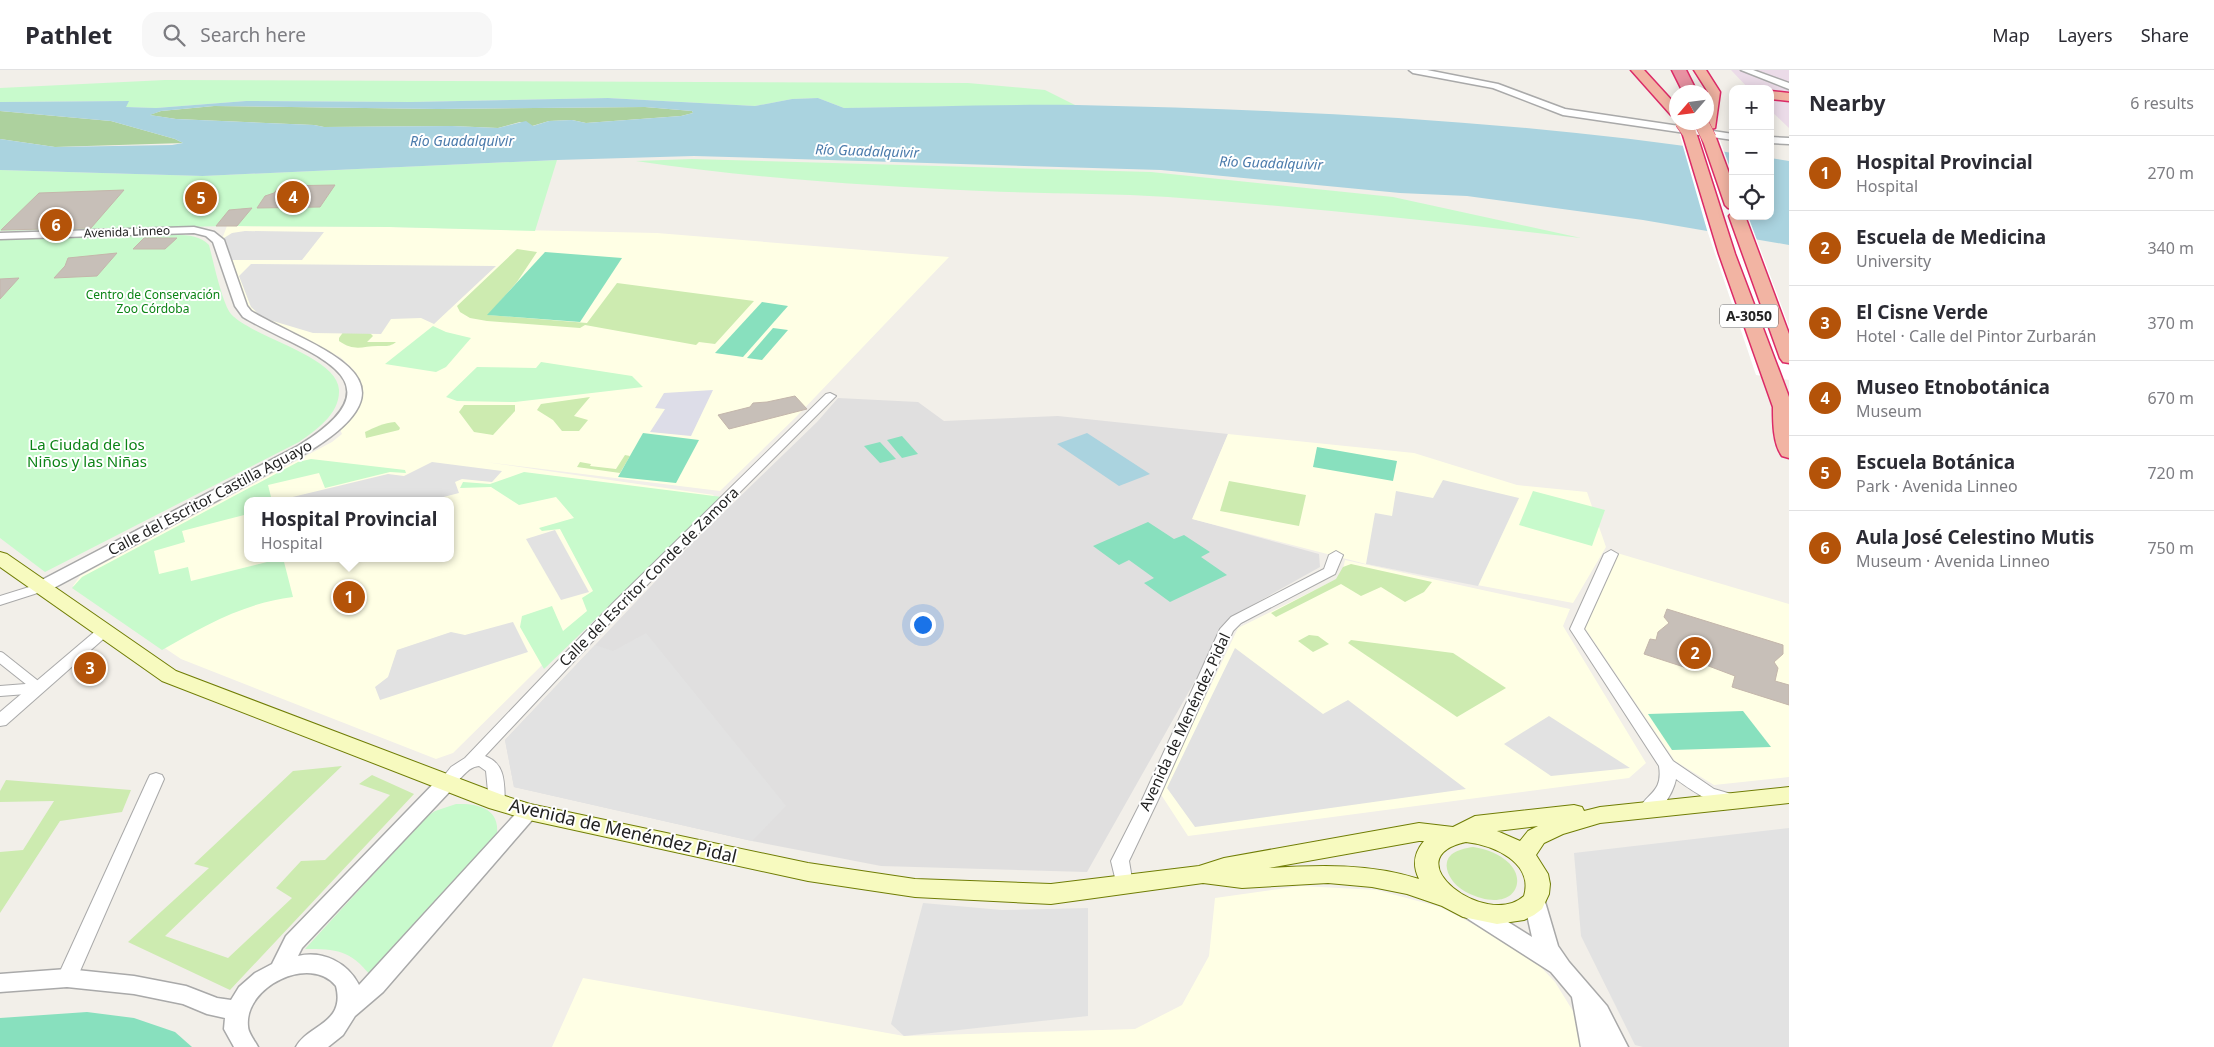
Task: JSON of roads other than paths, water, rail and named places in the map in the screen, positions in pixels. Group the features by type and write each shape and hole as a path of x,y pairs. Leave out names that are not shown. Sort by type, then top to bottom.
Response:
{"highway":[{"path":"1637,70 1669,104"},
{"path":"1700,70 1712,85"},
{"path":"1675,73 1684,85"},
{"path":"1714,88 1720,100 1714,107"},
{"path":"1774,95 1789,97"},
{"name":"A-3050","path":"1697,130 1727,254 1786,412"},
{"path":"1698,130 1729,196"},
{"name":"A-3050","path":"1738,220 1789,358"},
{"path":"1786,412 1782,422 1789,452"}],"main road":[{"name":"Avenida de Menéndez Pidal","path":"0,558 169,676 497,802 529,812 808,872 915,888 1051,894 1200,875 1224,867 1419,832 1458,834 1475,825 1574,813 1600,815"},
{"name":"Avenida de Menéndez Pidal","path":"1522,856 1536,837 1556,827 1600,815 1789,795"},
{"path":"1458,834 1496,839 1522,856 1532,867 1538,879 1538,891 1534,901 1524,910 1508,914 1489,914 1460,904 1437,888 1428,874 1425,861 1428,849 1437,840 1458,834"},
{"name":"Avenida de Menéndez Pidal","path":"1200,875 1242,879 1328,874 1408,885 1460,904"}],"street":[{"path":"1413,70 1495,86 1563,112 1729,136"},
{"path":"1749,70 1789,81"},
{"path":"1749,70 1789,86"},
{"path":"1774,140 1789,141"},
{"name":"Avenida Linneo","path":"0,236 194,230"},
{"name":"Calle del Escritor Castilla Aguayo","path":"42,587 303,449 340,422 352,406 355,388 349,372 335,359 247,314 241,306 218,240 210,234 194,230"},
{"name":"Calle del Escritor Conde de Zamora","path":"447,782 460,767 471,761 605,619 830,396"},
{"path":"1611,554 1577,629 1667,765 1708,793 1735,800"},
{"name":"Avenida de Menéndez Pidal","path":"1124,885 1120,861 1227,629 1236,620 1330,571 1336,555"},
{"path":"0,601 42,587"},
{"path":"0,721 104,631"},
{"path":"0,657 39,688"},
{"path":"0,691 39,688"},
{"path":"471,761 485,762 494,768 497,802"},
{"path":"1646,810 1661,796 1666,786 1667,765"},
{"path":"67,978 156,779"},
{"path":"280,970 294,942 447,782"},
{"path":"314,1045 335,1027 346,1010 375,985 529,812"},
{"path":"1534,901 1542,937 1552,956 1583,997 1591,1003 1603,1021 1616,1047"},
{"path":"1460,904 1545,956 1566,976"},
{"path":"245,1047 235,1032 236,1011 252,988 280,970 308,964 330,968 344,979 348,988 346,1010"},
{"path":"0,983 67,978 134,984 186,995 215,1007 236,1011"},
{"path":"1583,997 1593,1047"}],"water":[{"name":"Río Guadalquivir","path":"608,98 755,106 792,99 818,98 844,108 989,105 1159,107 1406,118 1570,132 1729,152 1729,220 1774,220 1774,159 1789,161 1789,245 1643,220 1467,196 1400,193 1161,170 694,156 557,160 203,176 0,170 0,139 55,147 172,145 183,143 111,121 0,111 0,102 129,101 126,107 156,108 246,101 411,102","holes":["214,106 438,109 645,107 692,111 693,113 681,116 586,123 572,120 549,121 533,126 526,121 498,128 452,126 324,127 176,119 150,115 161,111"]},
{"path":"1087,433 1150,474 1119,486 1057,444"}],"place":[{"name":"Museo Etnobotánica","path":"293,197"},
{"name":"Escuela Botánica","path":"201,198"},
{"name":"Aula José Celestino Mutis","path":"56,225"},
{"name":"Hospital Provincial","path":"349,597"},
{"name":"Escuela de Medicina","path":"1695,653"},
{"name":"El Cisne Verde","path":"90,668"}],"park label":[{"name":"Centro de Conservación Zoo Córdoba","path":"153,302"},
{"name":"La Ciudad de los Niños y las Niñas","path":"87,454"}]}
